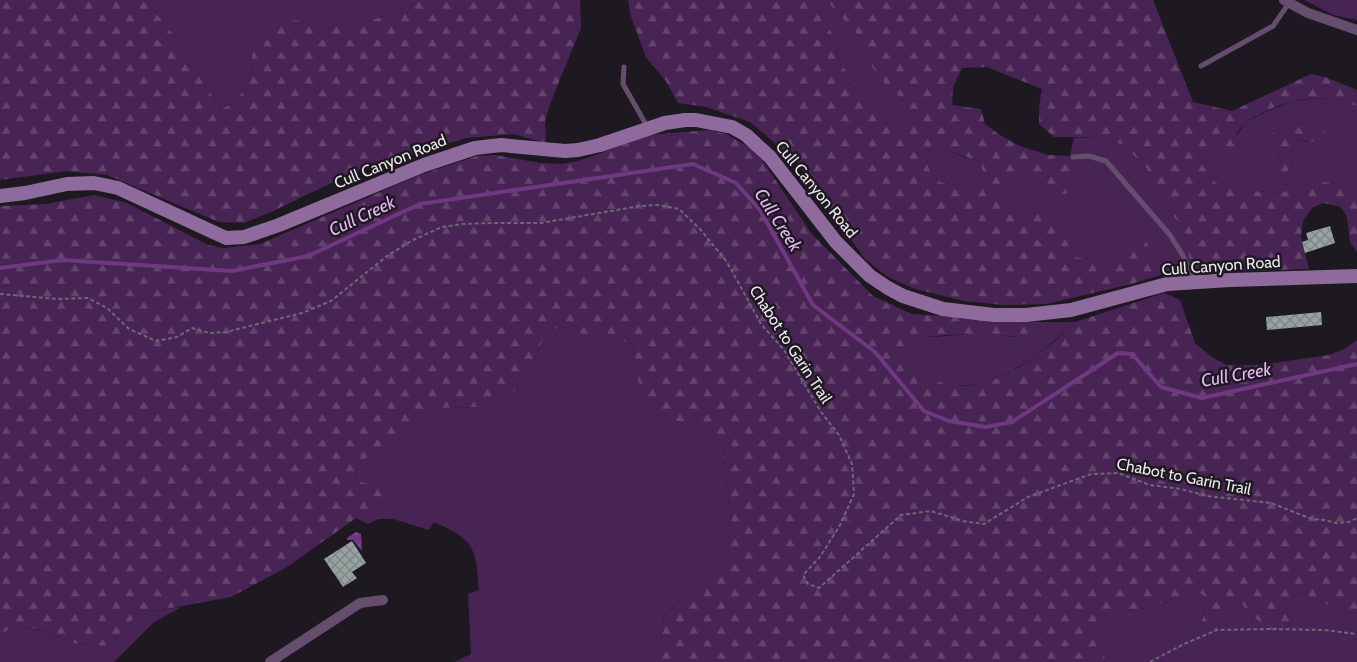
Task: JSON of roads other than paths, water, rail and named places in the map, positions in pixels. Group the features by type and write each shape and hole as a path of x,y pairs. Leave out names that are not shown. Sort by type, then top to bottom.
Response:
{"street":[{"path":"1287,2 1308,13 1357,30"},
{"name":"Cull Canyon Road","path":"0,196 25,193 66,184 94,183 118,188 226,238 244,237 279,225 424,165 467,150 501,145 578,150 600,146 648,128 685,120 696,120 732,127 746,135 770,157 836,242 864,270 888,288 922,303 971,313 1026,315 1071,310 1167,284 1357,276"},
{"path":"270,662 360,603 384,600"}],"lane":[{"path":"1201,66 1260,35 1273,26 1287,2"},
{"path":"624,66 623,84 648,128"},
{"path":"1073,156 1089,156 1106,161 1170,235 1196,282"}],"water":[{"path":"356,532 361,534 362,551 353,540 347,540"}],"waterway":[{"name":"Cull Creek","path":"0,268 63,260 232,271 308,256 420,204 693,164 736,183 760,210 813,305 875,352 924,411 949,421 986,427 1012,422 1118,353 1132,354 1161,387 1202,398 1357,364"}]}
